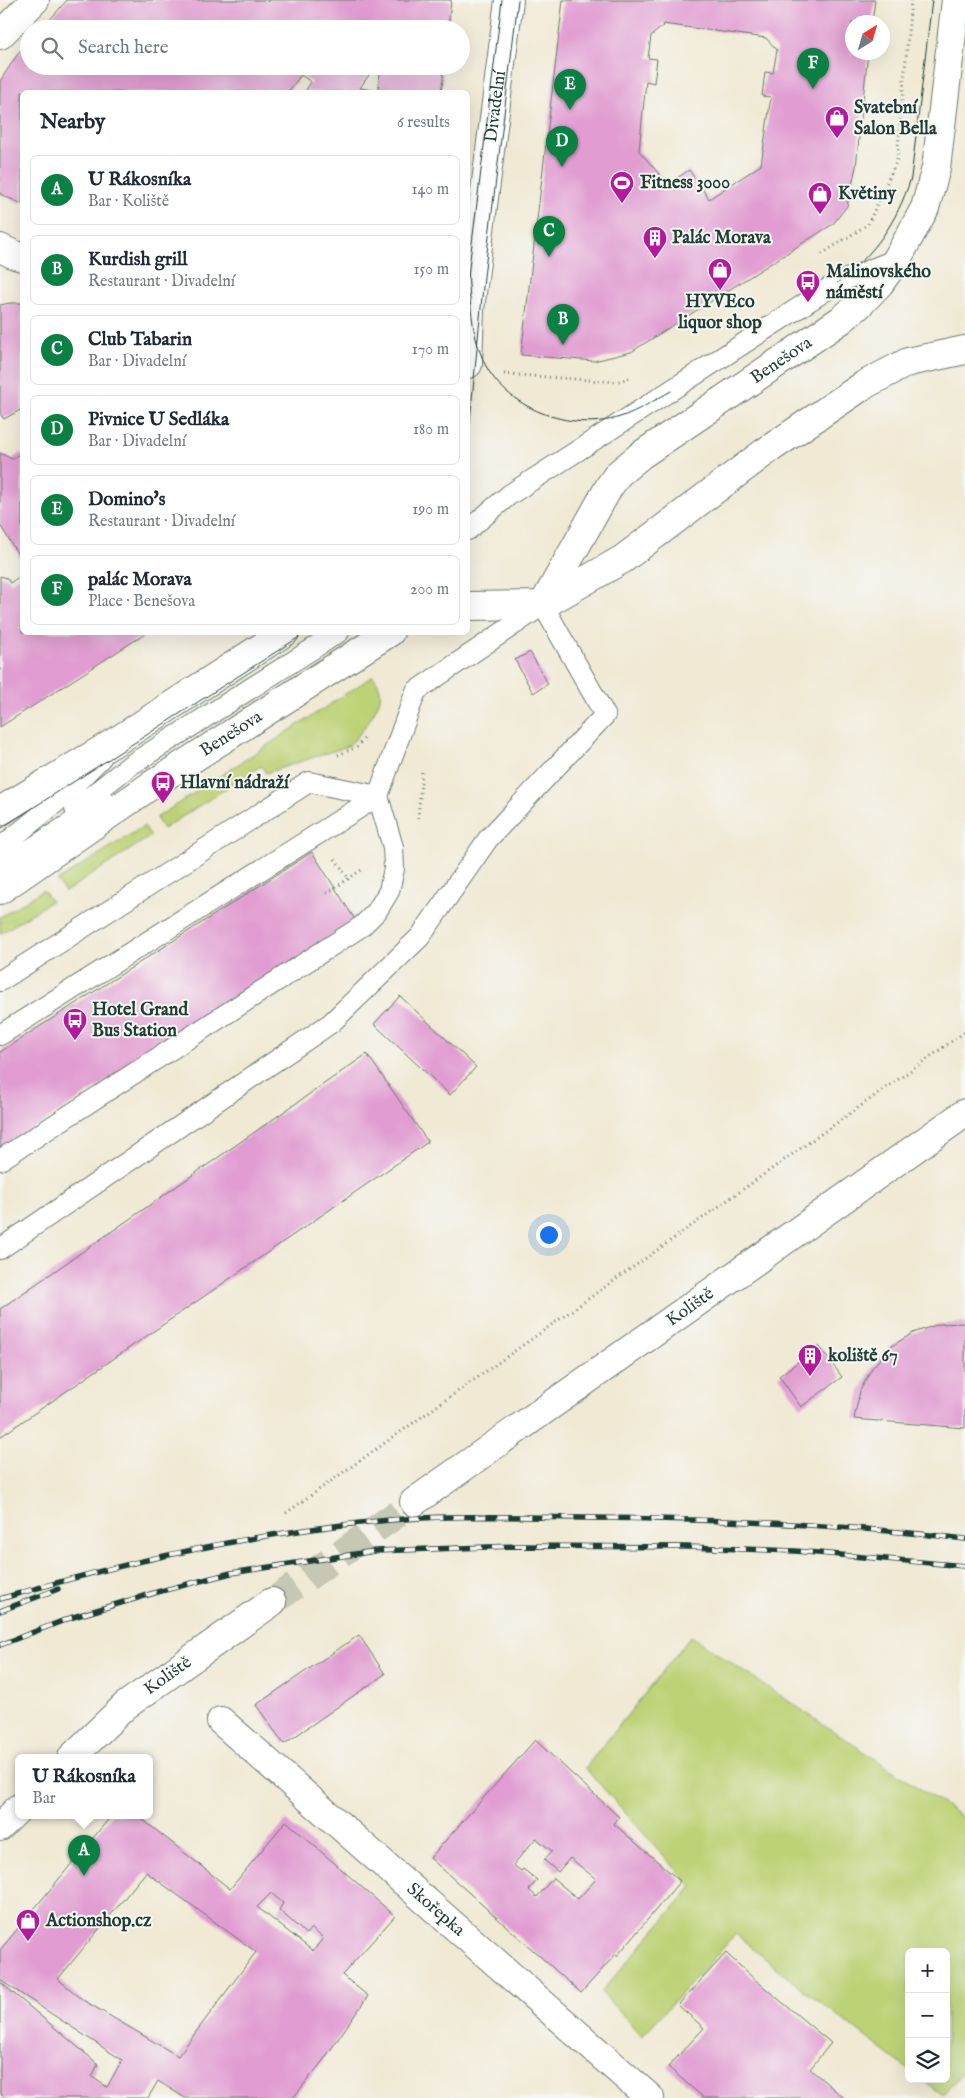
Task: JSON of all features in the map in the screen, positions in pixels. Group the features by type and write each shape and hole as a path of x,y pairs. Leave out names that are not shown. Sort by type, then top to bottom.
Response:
{"street":[{"path":"0,35 35,0"},
{"name":"Divadelní","path":"470,314 509,0"},
{"name":"Benešova","path":"543,605 618,474 641,455 841,320 859,305 897,259 925,208 936,168 956,0"},
{"path":"0,248 15,256 20,256"},
{"path":"470,606 543,605 623,559 765,452 864,385 908,362 965,350"},
{"path":"0,811 118,740 280,635"},
{"name":"Benešova","path":"0,890 153,784 385,635"},
{"name":"Koliště","path":"414,1502 965,1113"},
{"name":"Koliště","path":"75,1754 125,1706 272,1602"},
{"name":"Skořepka","path":"221,1721 650,2098"},
{"path":"0,1827 15,1812"}],"lane":[{"path":"470,528 509,495 837,283 897,259"},
{"path":"0,1160 362,926 377,911 389,890 394,869 393,847 378,796 416,691 543,605 605,715 488,839 420,937 331,1024 0,1249"},
{"path":"0,885 29,850 108,780 334,635"},
{"path":"265,713 305,673 337,635"},
{"path":"0,868 363,635"},
{"path":"0,848 59,800 118,740"},
{"path":"0,981 309,782 378,796"},
{"path":"0,1035 378,796"},
{"path":"0,868 62,820"}],"path":[{"path":"819,256 868,224 897,160 911,0"},
{"path":"504,374 616,382 640,374"},
{"path":"334,757 357,747 366,735"},
{"path":"393,847 417,830 422,761"},
{"path":"286,1513 965,1032"}],"green space":[{"path":"373,676 380,689 376,709 367,724 348,746 266,773 261,766 163,829 156,818"},
{"path":"144,826 151,836 65,892 57,881"},
{"path":"43,890 51,901 0,934 0,917"},
{"path":"691,1636 965,1819 965,2069 943,2095 927,2083 950,2083 950,1948 905,1948 905,2067 791,1980 736,1934 642,2036 601,1992 692,1887 585,1768"}],"building":[{"path":"67,0 266,0 269,2 270,0 451,0 449,20 50,20"},
{"path":"563,0 875,0 873,15 845,15 845,60 867,60 856,167 847,206 833,224 631,352 594,361 521,355","holes":["663,24 766,38 777,50 773,73 765,72 762,96 771,97 761,165 709,199 689,170 668,184 639,151 646,81 654,83 657,59 648,58 651,36"]},
{"path":"20,51 20,75 301,75 290,90 20,90 20,203 0,194 0,81"},
{"path":"301,75 369,75 360,88 372,90 306,90 311,82"},
{"path":"380,75 443,75 441,90 378,90"},
{"path":"20,303 20,410 4,419 0,414 0,305"},
{"path":"0,453 12,459 20,453 20,558 0,525"},
{"path":"0,576 7,578 10,583 20,576 20,635 143,635 0,727"},
{"path":"530,652 548,684 533,693 515,660"},
{"path":"312,852 356,921 0,1150 0,1052"},
{"path":"400,996 476,1067 450,1095 374,1024"},
{"path":"367,1054 428,1142 0,1437 0,1309"},
{"path":"965,1323 965,1428 854,1419 860,1391 872,1368 890,1347 913,1333 939,1324"},
{"name":"koliště 67","path":"819,1346 842,1377 801,1407 779,1376"},
{"path":"359,1635 385,1674 284,1744 256,1705"},
{"path":"535,1740 619,1817 614,1824 680,1881 617,1956 616,1954 581,1993 430,1858","holes":["536,1838 552,1851 544,1860 558,1872 570,1858 596,1879 578,1899 553,1878 537,1897 529,1890 537,1880 523,1869 521,1871 513,1865"]},
{"path":"109,1819 142,1819 230,1889 286,1821 395,1916 342,1975 368,1996 322,2062 293,2098 185,2098 158,2081 148,2098 5,2098 0,2094 0,1982 98,2064 92,2077 107,2087 122,2060 0,1980 0,1950","holes":["146,1872 256,1952 178,2056 83,2000 58,1979","271,1893 283,1903 279,1910 306,1934 311,1928 323,1938 313,1951 257,1907"]},
{"path":"726,1953 831,2043 810,2069 844,2098 704,2098 668,2067 704,2028 678,2005"}],"tunnel":[{"path":"272,1602 414,1502"}],"tram line":[{"path":"470,260 502,0"},
{"path":"470,420 484,277 518,0"},
{"path":"837,283 873,249 883,236 898,210 911,178 932,0"},
{"path":"470,304 479,349 493,377 506,391 523,403 541,412 561,419 581,422 601,421 627,415 671,391"},
{"path":"0,829 302,635"}],"railway":[{"path":"0,1599 137,1562 183,1552 275,1534 396,1519 506,1517 730,1521 824,1526 965,1539"},
{"path":"0,1645 70,1618 161,1591 231,1573 375,1551 518,1546 687,1547 795,1551 965,1566"},
{"path":"0,1611 58,1589"}],"place":[{"name":"palác Morava","path":"813,89"},
{"name":"Domino's","path":"570,110"},
{"name":"Svatební Salon Bella","path":"837,139"},
{"name":"Pivnice U Sedláka","path":"562,167"},
{"name":"Fitness 3000","path":"622,204"},
{"name":"Květiny","path":"820,215"},
{"name":"Club Tabarin","path":"549,257"},
{"name":"Palác Morava","path":"655,259"},
{"name":"HYVEco liquor shop","path":"720,291"},
{"name":"Malinovského náměstí","path":"808,303"},
{"name":"Kurdish grill","path":"563,345"},
{"name":"Hlavní nádraží","path":"163,804"},
{"name":"Hotel Grand Bus Station","path":"75,1041"},
{"name":"koliště 67","path":"810,1377"},
{"name":"U Rákosníka","path":"84,1876"},
{"name":"Actionshop.cz","path":"28,1942"}]}
